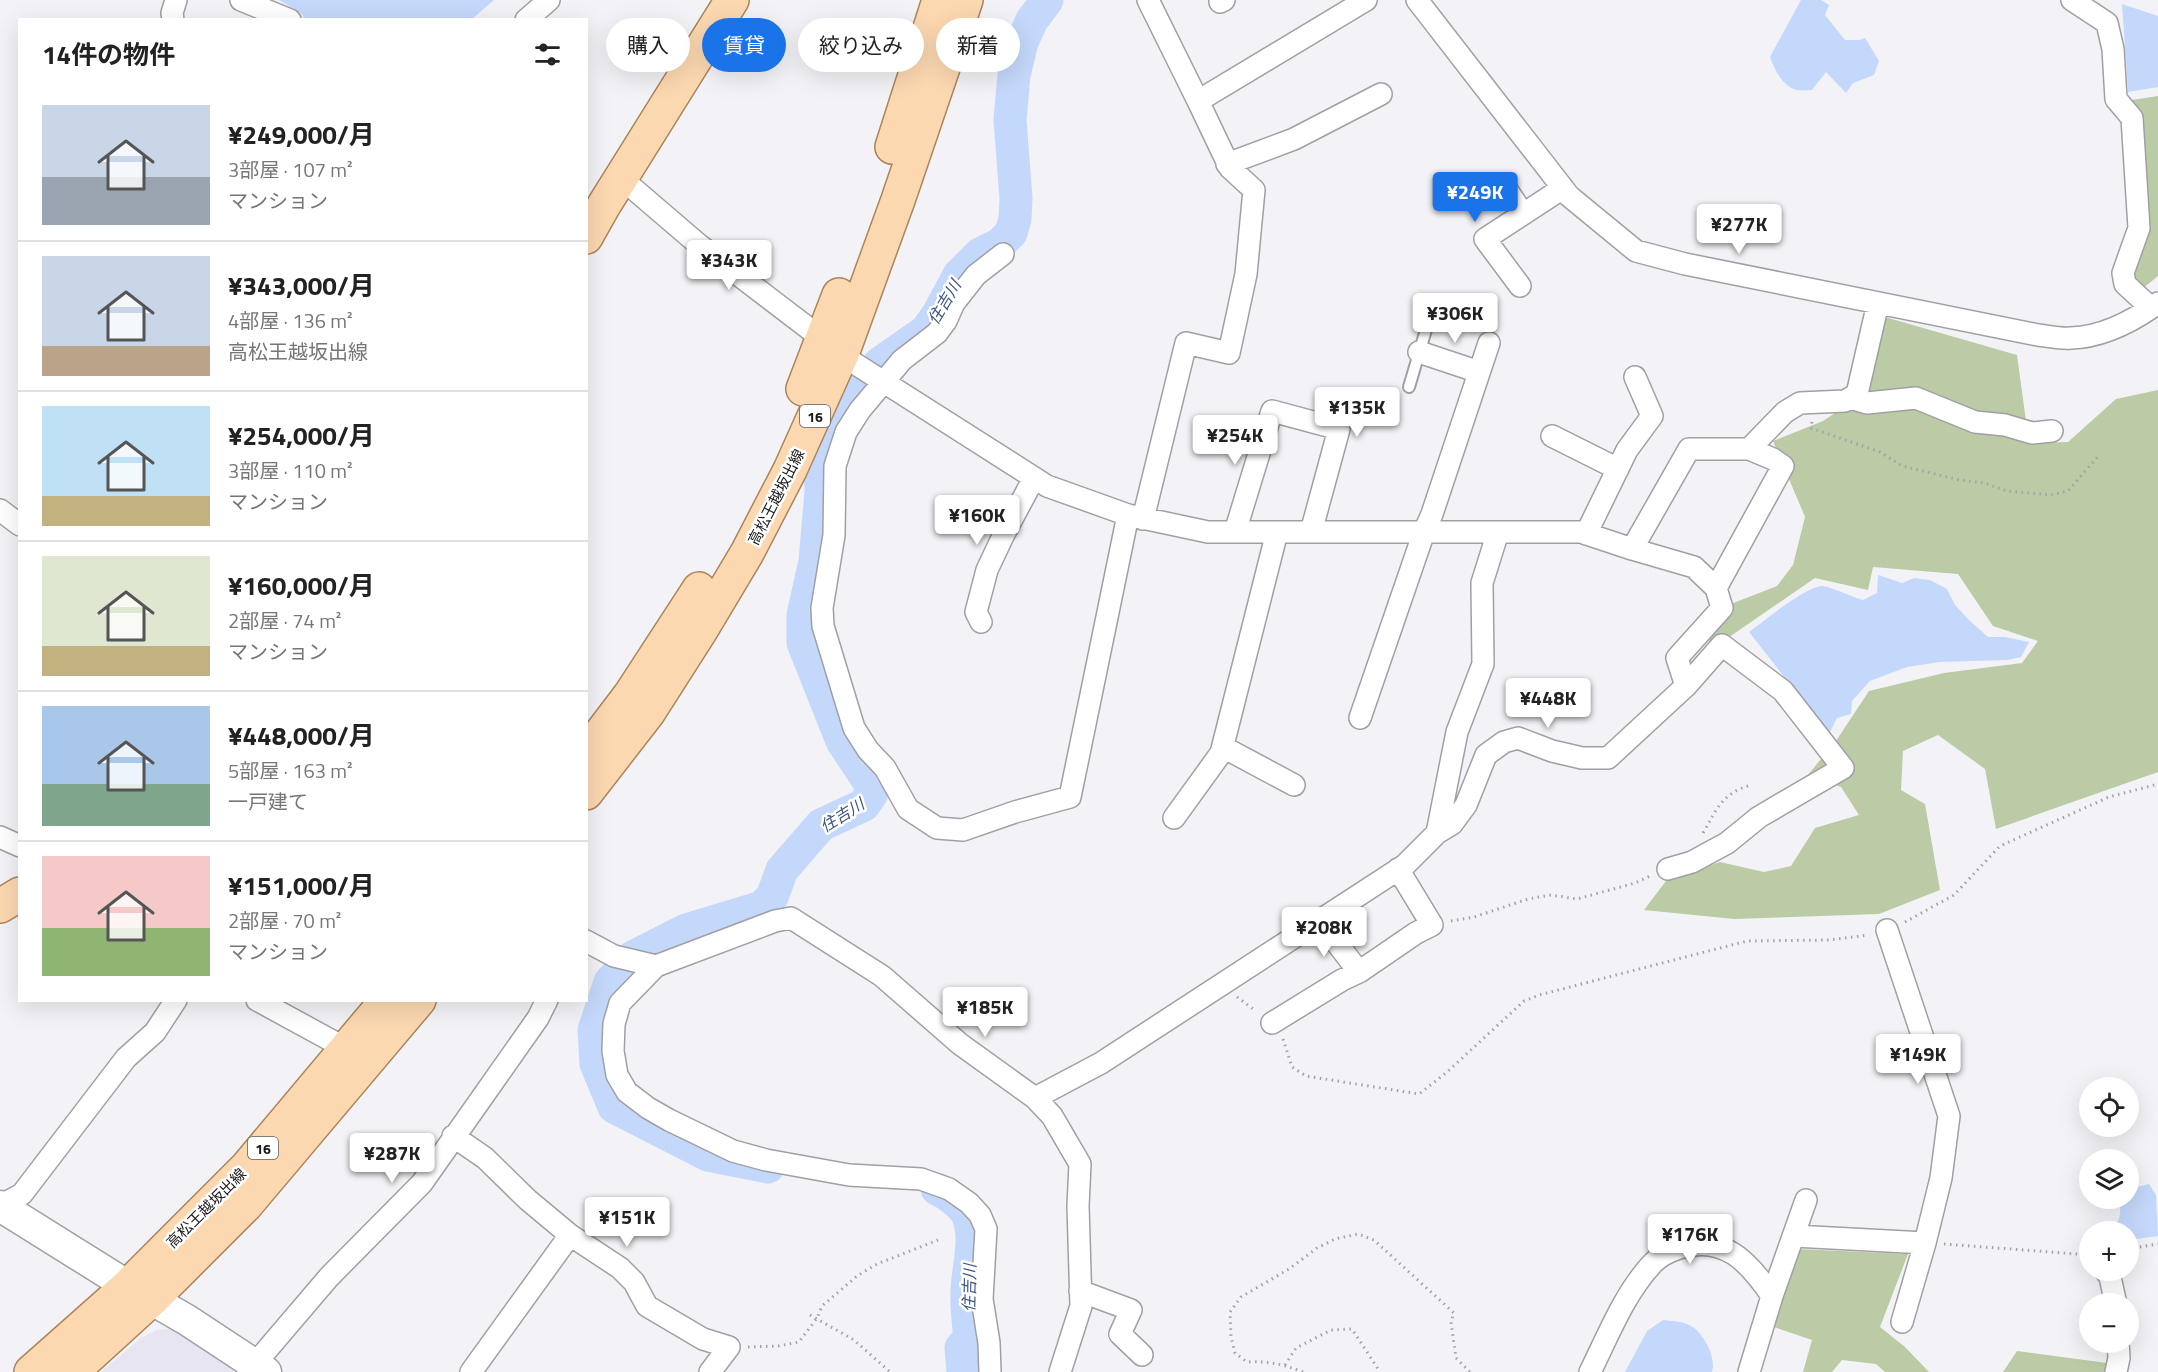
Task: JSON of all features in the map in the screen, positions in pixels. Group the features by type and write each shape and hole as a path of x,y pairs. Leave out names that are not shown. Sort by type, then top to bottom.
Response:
{"main road":[{"path":"588,234 732,0"},
{"name":"高松王越坂出線","path":"858,364 877,192 939,0"},
{"name":"高松王越坂出線","path":"588,790 648,713 701,630 747,553 790,470 858,364 898,200 966,0"},
{"name":"高松王越坂出線","path":"588,750 630,695 683,616 728,540 771,460 809,375 858,364"},
{"path":"0,906 18,895"},
{"name":"高松王越坂出線","path":"72,1372 385,1002"},
{"name":"高松王越坂出線","path":"32,1372 140,1293 246,1205 417,1002"}],"street":[{"path":"173,18 176,0"},
{"path":"242,0 285,18"},
{"path":"528,18 549,0"},
{"path":"858,364 860,410 846,432 835,466 834,535 822,608 823,626 854,728 868,750 885,768 908,809 937,828 963,830 1070,797 1135,517 1186,343 1229,353 1246,274 1254,190 1227,164 1148,0"},
{"path":"1198,101 1366,0"},
{"path":"1417,0 1569,196 1636,251 1685,264 1878,303 2038,335 2071,338 2104,332 2136,319 2155,305 2125,284 2123,273 2139,228 2132,118 2116,99 2113,49 2107,23 2072,0"},
{"path":"1227,164 1294,139 1381,94"},
{"path":"621,178 698,244 858,364 1047,486 1135,517 1208,532 1586,534 1694,567 1716,588 1722,608 1677,658 1686,686"},
{"path":"1503,184 1523,214"},
{"path":"1520,286 1485,239 1563,188"},
{"path":"858,364 902,360 937,333 946,321 954,303 976,275 1003,254"},
{"path":"1749,449 1785,412 1800,403 1845,401 1857,394 1878,303"},
{"path":"1360,718 1489,343"},
{"path":"1419,352 1479,372"},
{"path":"1586,534 1627,450 1652,416 1635,377"},
{"path":"1850,398 1867,403 1916,399 1975,423 2004,425 2031,433 2052,431"},
{"path":"1235,532 1272,411 1339,429 1311,532"},
{"path":"1552,436 1618,469"},
{"path":"1632,549 1689,449 1749,449 1773,459 1783,466 1716,588"},
{"path":"981,622 976,612 987,570 1034,478"},
{"path":"0,510 18,524"},
{"path":"1174,818 1221,753 1276,532"},
{"path":"1437,833 1457,732 1483,664 1482,583 1498,532"},
{"path":"1035,1098 1101,1063 1398,869 1437,833 1452,824 1466,805 1486,755 1504,742 1518,738 1552,751 1582,758 1608,758 1686,686 1722,645 1783,691 1843,768 1759,817 1727,843 1692,862 1668,869"},
{"path":"1223,747 1294,785"},
{"path":"0,837 18,845"},
{"path":"1272,1023 1359,972 1416,933 1432,925 1398,869"},
{"path":"990,1372 989,1343 982,1299 986,1229 980,1215 969,1203 950,1189 921,1179 849,1174 766,1160 733,1151 669,1120 627,1092 617,1074 613,1051 614,1024 620,1003 656,966 775,921 791,918 882,976 960,1044 1035,1098 1052,1116 1080,1164 1078,1206 1081,1306 1060,1372"},
{"path":"1320,921 1359,972"},
{"path":"1887,930 1949,1116 1941,1178 1902,1322"},
{"path":"588,942 614,956 656,966"},
{"path":"175,1002 155,1032 126,1058 22,1194 0,1206 140,1293 256,1369 329,1277 422,1183 538,1018 546,1002"},
{"path":"260,1002 345,1048"},
{"path":"453,1136 485,1158 528,1200 570,1235 620,1268 634,1282 647,1306 704,1339 729,1347 710,1372"},
{"path":"1749,1372 1772,1296 1806,1200"},
{"path":"471,1372 570,1235"},
{"path":"1794,1236 1925,1243"},
{"path":"1590,1372 1626,1299 1652,1263 1671,1251 1692,1244 1718,1245 1737,1255 1759,1277 1772,1296"},
{"path":"1080,1291 1131,1310 1120,1334 1142,1355"},
{"path":"2116,1372 2119,1353"}],"lane":[{"path":"1410,387 1431,313"}],"path":[{"path":"1814,402 1811,428 1880,452 1902,466 1960,480 1984,483 2007,491 2051,495 2068,491 2100,454"},
{"path":"1221,986 1272,1023 1286,1043 1292,1067 1306,1076 1419,1094 1446,1073 1524,1000 1539,994 1747,941 1829,940 1878,934 1954,895 2000,846 2109,797 2158,784"},
{"path":"1700,838 1720,804 1736,790 1751,785"},
{"path":"1432,925 1474,917 1528,899 1551,895 1577,899 1635,883 1668,869"},
{"path":"1303,1372 1266,1361 1246,1362 1235,1353 1231,1337 1230,1312 1241,1297 1289,1269 1317,1248 1335,1239 1358,1234 1374,1240 1454,1313 1451,1322 1456,1358 1470,1372"},
{"path":"729,1347 778,1346 799,1342 817,1318 822,1306 857,1276 877,1264 938,1240"},
{"path":"1925,1243 2079,1254"},
{"path":"2139,1247 2158,1244"},
{"path":"810,1314 854,1340 890,1372"},
{"path":"1285,1365 1296,1348 1331,1330 1352,1329 1380,1372"}],"shaded area":[{"path":"170,1329 241,1372 101,1372 141,1338 157,1330"}],"green space":[{"path":"2158,96 2158,276 2142,289 2131,273 2141,125 2132,100"},
{"path":"1885,317 2017,355 2029,443 2068,442 2116,399 2158,390 2158,772 1996,829 1985,769 1938,735 1903,751 1901,790 1925,804 1940,890 1879,914 1734,919 1644,910 1666,881 1720,862 1764,872 1791,866 1815,828 1859,815 1841,787 1808,775 1838,738 1869,691 1944,673 2022,663 2038,641 1993,626 1958,574 1873,567 1868,590 1815,578 1709,651 1710,632 1731,604 1777,586 1793,565 1805,517 1773,441 1823,421 1862,395"},
{"path":"1798,1249 1908,1254 1880,1327 1905,1347 1929,1372 1885,1372 1876,1364 1842,1360 1832,1372 1803,1372 1812,1340 1771,1326"},
{"path":"2017,1351 2107,1363 2104,1372 2003,1372"}],"water":[{"path":"279,0 494,0 473,18 304,18 302,14"},
{"path":"1801,0 1821,0 1829,5 1825,15 1845,40 1865,38 1879,61 1874,75 1853,83 1846,93 1826,72 1812,90 1797,90 1783,81 1770,57"},
{"path":"2122,4 2158,16 2158,87 2128,92"},
{"path":"1878,575 1902,583 1914,578 1930,580 1947,589 1955,605 1988,637 2005,637 2029,642 2021,657 2007,660 1940,662 1907,667 1870,681 1852,701 1851,714 1837,718 1829,734 1749,632 1785,605 1806,592 1822,586 1863,600 1877,593"},
{"path":"2149,1184 2156,1195 2158,1236 2139,1239 2139,1221 2118,1221 2120,1209 2139,1209 2139,1186"},
{"path":"1663,1320 1684,1323 1693,1327 1703,1337 1712,1359 1712,1372 1625,1372 1647,1331"},
{"path":"959,1337 983,1337 981,1362 972,1370 966,1353 965,1372 959,1372"}],"waterway":[{"name":"住吉川","path":"768,1167 708,1155 614,1107 596,1064 594,1030 610,982 633,957 686,930 762,907 772,897 782,870 821,825 864,805 872,793 869,782 842,741 803,643 803,615 815,561 821,491 820,463 835,428 861,387 880,363 926,331 959,275 980,254 1000,244 1011,233 1015,219 1016,198 1010,120 1014,75 1022,42 1032,20 1047,0"},
{"name":"住吉川","path":"937,1189 963,1208 971,1225 972,1243 967,1296 970,1337 961,1348 963,1372"}]}
